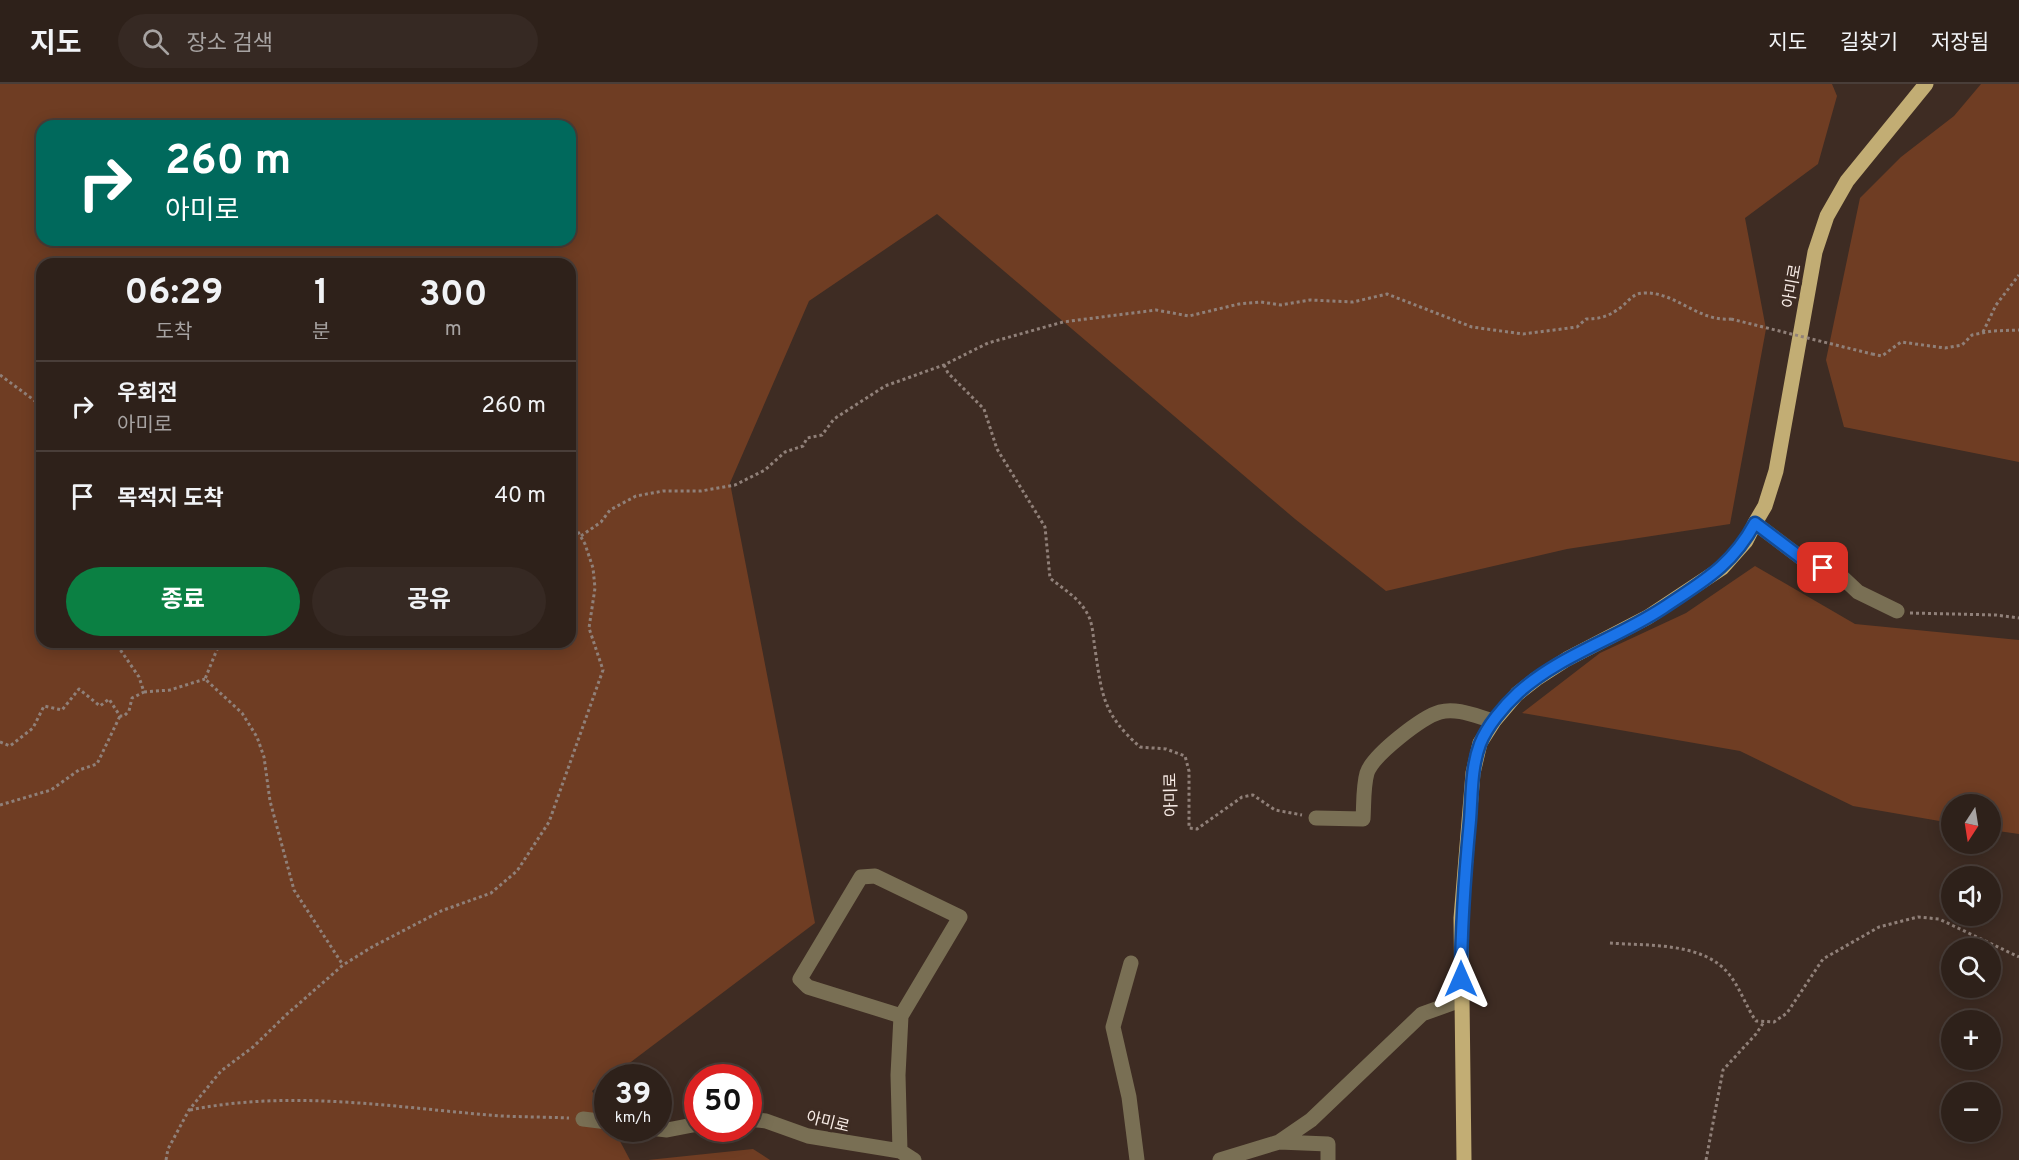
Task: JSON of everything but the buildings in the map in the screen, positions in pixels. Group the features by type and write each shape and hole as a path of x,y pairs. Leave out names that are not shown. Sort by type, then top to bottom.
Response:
{"main road":[{"name":"아미로","path":"1464,1160 1461,918 1473,773 1480,743 1494,721 1517,694 1559,664 1648,617 1722,568 1746,541 1765,506 1776,471 1815,252 1827,216 1847,181 1926,84"}],"street":[{"path":"1755,523 1804,560 1842,577 1858,592 1897,611"},
{"path":"1316,818 1363,819 1367,772 1381,754 1413,726 1441,712 1461,712 1494,721"},
{"path":"900,1152 898,1075 901,1016 960,917 875,876 861,877 800,979 808,987 901,1016"},
{"path":"1131,963 1113,1027 1129,1097 1137,1160"},
{"path":"1220,1160 1279,1142 1311,1120 1422,1014 1461,1000"},
{"path":"583,1119 594,1120"},
{"name":"아미로","path":"762,1121 808,1136 900,1152 914,1160"},
{"path":"1279,1142 1328,1143 1328,1160"}],"path":[{"path":"1983,333 1996,305 2019,275"},
{"path":"581,536 600,522 610,510 636,496 663,491 701,491 735,485 765,470 785,452 803,446 807,438 822,435 834,419 885,386 944,365 988,343 1063,322 1156,310 1190,316 1261,302 1281,305 1310,300 1353,302 1387,294 1473,327 1523,334 1577,327 1587,319 1600,319 1619,310 1628,300 1641,292 1663,294 1704,315 1720,320 1731,319 1882,356 1901,342 1944,348 1962,345 1972,334 2019,330"},
{"name":"아미로","path":"944,365 948,373 984,409 997,449 1045,526 1047,568 1050,578 1075,597 1087,613 1092,628 1101,691 1110,715 1140,747 1166,749 1185,756 1189,771 1189,828 1197,830 1242,796 1253,795 1275,810 1316,818"},
{"path":"0,375 36,402"},
{"path":"166,1160 168,1149 189,1110 221,1071 253,1047 343,965 441,911 490,893 517,871 549,822 603,670 589,628 595,588 593,568 576,528"},
{"path":"1897,611 2019,618"},
{"path":"119,648 139,677 144,692"},
{"path":"205,679 218,648"},
{"path":"205,679 242,713 256,737 264,757 270,801 294,890 343,965"},
{"path":"0,805 51,790 79,771 97,764 120,716 124,716 129,711 132,698 144,692 170,690 205,679"},
{"path":"0,742 10,746 33,728 44,706 62,710 79,689 100,706 109,699 120,716"},
{"path":"1610,943 1685,950 1713,959 1729,974 1756,1021 1764,1022 1774,1022 1787,1013 1823,959 1888,924 1918,917 1939,920 2019,957"},
{"path":"1706,1160 1723,1070 1764,1022"},
{"path":"189,1110 213,1105 283,1100 369,1103 502,1116 583,1119"}],"shaded area":[{"path":"0,84 1832,84 1837,96 1818,164 1745,218 1766,329 1730,524 1567,549 1386,591 1295,519 937,214 809,301 730,483 815,923 628,1064 594,1064 594,1089 592,1091 594,1095 594,1142 620,1142 630,1160 0,1160"},
{"path":"1981,84 2019,84 2019,462 1844,427 1826,360 1860,198 1901,157 1954,116"},
{"path":"1755,566 1855,624 2019,640 2019,834 2001,831 2001,794 1941,794 1941,821 1853,806 1740,751 1522,713 1600,653 1686,613"},
{"path":"753,1149 770,1160 648,1160"}],"route":[{"path":"1461,979 1461,918 1473,773 1480,743 1494,721 1517,694 1567,659 1648,617 1722,568 1746,541 1755,523 1804,560 1823,568"}]}
